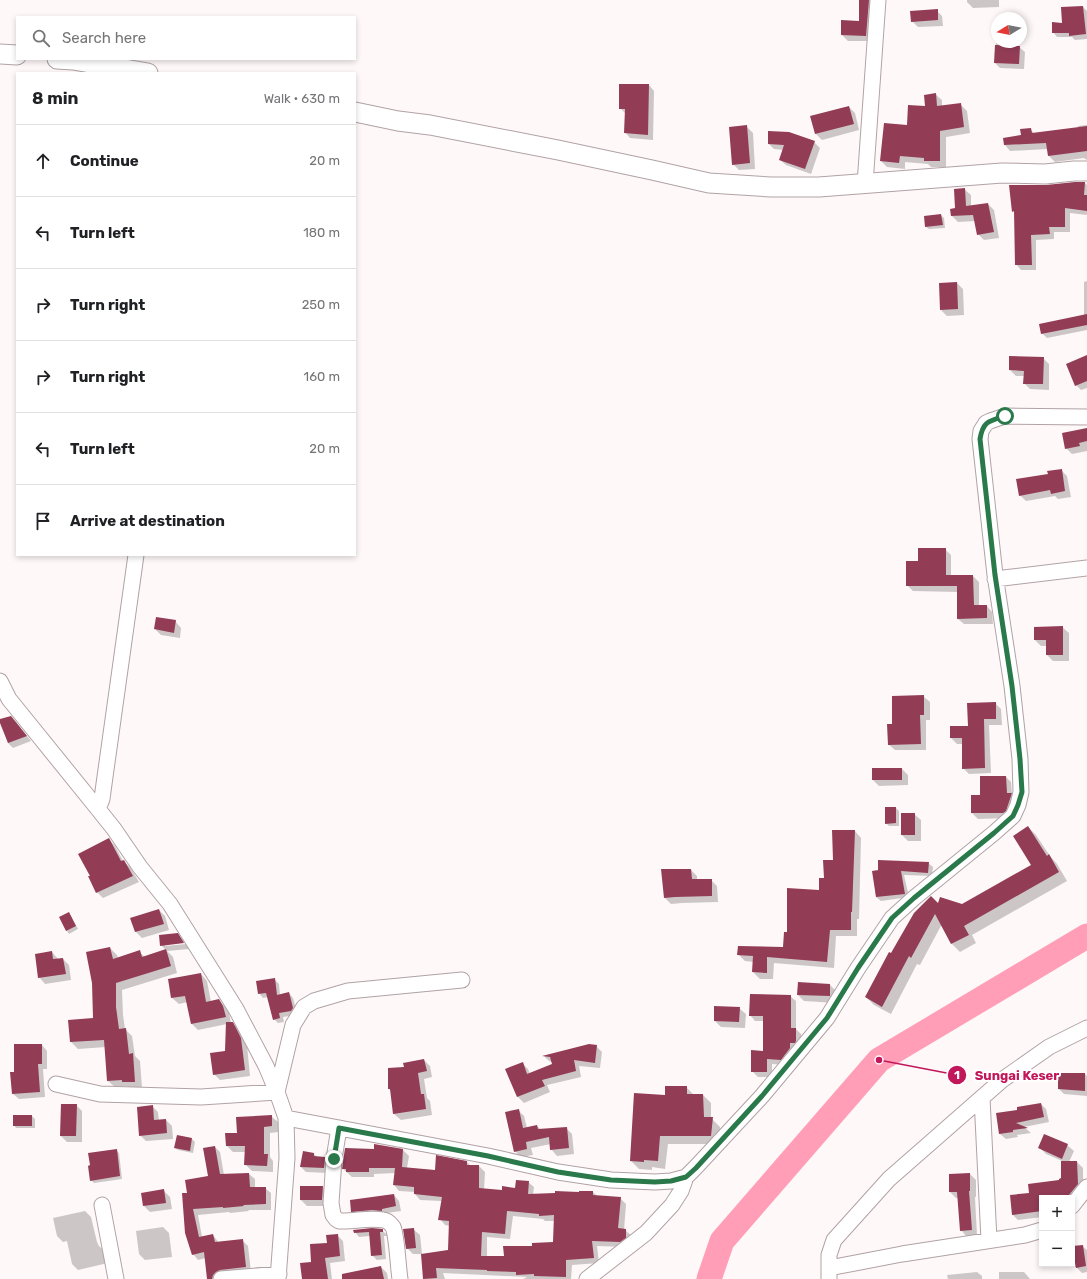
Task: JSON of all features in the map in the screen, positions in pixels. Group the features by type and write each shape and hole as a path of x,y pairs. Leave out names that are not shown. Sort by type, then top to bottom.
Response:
{"street":[{"path":"865,184 878,0"},
{"path":"0,54 16,55"},
{"path":"73,60 142,72"},
{"path":"356,112 558,150 709,184 771,187 819,187 1002,173 1045,174 1087,171"},
{"path":"286,1118 488,1156 558,1172 596,1178 655,1182 671,1181 686,1177 762,1096 827,1018 858,968 892,918 919,893 1013,816 1022,792 1020,759 1012,686 995,579 983,474 980,439 981,431 986,423 1005,416 1087,417"},
{"path":"98,809 102,799 136,556"},
{"path":"995,579 1087,568"},
{"path":"0,681 8,699 114,829 140,867 174,910 236,1010 266,1066 277,1092 286,1118 287,1158 278,1276 221,1279"},
{"path":"277,1092 293,1025 304,1007 314,1001 348,991 462,980"},
{"path":"1039,1231 1025,1235 902,1254 829,1274 829,1255 834,1240 889,1179 1002,1080 1049,1047 1087,1028"},
{"path":"56,1084 100,1094 201,1097 277,1092"},
{"path":"982,1098 989,1240"},
{"path":"339,1128 334,1159 332,1203 333,1215 339,1221 372,1219 389,1222 393,1227 395,1237 400,1279"},
{"path":"587,1279 646,1233 672,1205 681,1191 686,1177"},
{"path":"1075,1202 1087,1187"},
{"path":"102,1205 116,1279"}],"building":[{"path":"859,0 869,0 866,36 841,35 841,20 859,21"},
{"path":"1083,6 1086,34 1069,36 1069,33 1052,33 1052,22 1062,23 1061,7"},
{"path":"938,9 938,20 911,22 910,11"},
{"path":"995,48 1020,48 1019,64 994,63"},
{"path":"619,84 649,84 648,135 624,133 625,109 619,109"},
{"path":"936,93 937,106 961,103 964,127 940,131 940,161 924,161 924,158 900,156 899,163 880,161 884,123 907,125 908,105 925,106 924,95"},
{"path":"849,106 854,124 815,134 810,116"},
{"path":"747,125 750,163 732,165 729,127"},
{"path":"1087,126 1087,151 1048,156 1046,143 1004,145 1003,138 1021,135 1020,129 1031,128 1032,133"},
{"path":"768,131 789,132 815,141 805,169 779,160 784,145 768,144"},
{"path":"1085,182 1084,195 1087,195 1087,211 1065,208 1065,227 1049,227 1050,234 1031,235 1032,265 1015,265 1014,211 1012,212 1009,185 1046,185"},
{"path":"965,188 966,206 988,203 994,232 977,235 973,215 951,216 950,209 955,208 954,189"},
{"path":"941,214 943,225 925,227 924,216"},
{"path":"957,282 958,309 940,310 939,283"},
{"path":"1087,314 1087,325 1041,334 1039,324"},
{"path":"1087,355 1087,381 1075,386 1066,364"},
{"path":"1009,356 1044,357 1043,384 1023,384 1024,371 1009,370"},
{"path":"1087,428 1087,441 1079,443 1080,446 1065,449 1062,433"},
{"path":"1062,469 1065,491 1051,494 1050,490 1019,496 1016,479 1048,474 1047,471"},
{"path":"918,548 946,548 946,575 973,575 974,605 987,605 987,618 957,619 957,586 906,586 906,561 918,561"},
{"path":"156,617 176,620 174,633 154,629"},
{"path":"1063,626 1063,655 1046,655 1046,640 1034,640 1034,627"},
{"path":"924,695 924,715 920,715 921,744 888,745 887,724 892,724 892,696"},
{"path":"996,702 996,719 984,719 985,768 962,769 962,738 950,738 950,726 968,726 967,703"},
{"path":"11,716 27,736 8,743 0,723 0,719"},
{"path":"872,768 902,768 902,780 872,780"},
{"path":"980,776 1006,776 1007,793 1012,793 1006,811 1003,813 971,813 971,795 980,795"},
{"path":"885,807 896,807 896,823 885,824"},
{"path":"901,813 915,813 915,835 901,835"},
{"path":"1028,826 1047,856 1049,854 1059,872 964,926 969,935 951,944 935,914 911,958 909,956 882,1007 865,997 889,952 891,953 914,913 931,896 938,903 940,897 962,904 1031,865 1013,836"},
{"path":"832,830 855,830 851,930 830,930 827,962 767,957 767,973 752,972 753,956 737,955 738,946 783,947 784,932 787,932 787,888 819,890 819,878 824,878 823,860 833,860"},
{"path":"109,838 121,861 124,860 133,876 96,893 88,876 90,876 78,854"},
{"path":"878,860 929,862 928,873 901,871 905,894 876,897 872,871 879,870"},
{"path":"661,869 691,869 692,879 712,879 712,896 664,898"},
{"path":"159,909 164,924 135,932 130,918"},
{"path":"69,912 76,926 66,931 59,917"},
{"path":"178,933 184,943 160,946 159,935"},
{"path":"110,947 113,959 140,950 142,957 166,949 171,966 116,983 116,1007 119,1029 126,1028 129,1054 133,1053 135,1082 122,1082 122,1080 107,1081 104,1040 70,1042 68,1020 93,1018 92,983 86,952"},
{"path":"52,951 53,959 63,958 66,974 38,978 35,954"},
{"path":"201,973 206,1002 219,999 226,1017 191,1024 185,996 171,998 168,979"},
{"path":"275,978 277,995 289,992 293,1008 291,1011 279,1013 280,1018 273,1020 266,993 258,994 256,981"},
{"path":"798,982 830,984 830,996 797,995"},
{"path":"750,994 791,995 791,1028 796,1028 796,1041 795,1043 790,1043 790,1048 781,1060 767,1059 767,1072 751,1072 751,1050 763,1051 763,1016 749,1016"},
{"path":"714,1006 740,1007 739,1022 714,1021"},
{"path":"226,1022 233,1022 241,1038 245,1070 213,1075 210,1053 225,1051"},
{"path":"14,1044 42,1044 42,1064 38,1064 40,1092 12,1094 10,1072 14,1072"},
{"path":"589,1044 597,1045 595,1063 574,1060 576,1071 542,1080 545,1086 517,1097 505,1069 523,1062 527,1074 552,1064 550,1057 542,1056"},
{"path":"424,1059 427,1071 418,1073 421,1094 424,1094 426,1109 393,1114 390,1089 388,1089 388,1068 404,1067 403,1063"},
{"path":"1058,1073 1085,1073 1085,1091 1058,1089"},
{"path":"665,1086 687,1086 687,1094 703,1094 704,1117 713,1117 711,1136 660,1136 658,1161 630,1161 634,1093 665,1095"},
{"path":"1041,1103 1044,1117 1016,1123 1028,1128 999,1134 996,1113 1017,1110 1017,1107"},
{"path":"61,1104 77,1104 76,1136 60,1136"},
{"path":"153,1105 154,1120 166,1119 167,1133 139,1136 137,1107"},
{"path":"519,1109 523,1128 537,1125 538,1129 567,1127 569,1148 550,1150 549,1137 526,1142 527,1149 514,1152 505,1112"},
{"path":"13,1115 32,1115 32,1126 13,1126"},
{"path":"272,1115 272,1126 264,1127 264,1154 268,1154 267,1166 244,1165 245,1146 226,1146 225,1133 237,1133 236,1117"},
{"path":"1044,1134 1068,1144 1062,1159 1038,1148"},
{"path":"177,1135 192,1138 190,1151 174,1148"},
{"path":"374,1144 403,1149 402,1167 435,1170 436,1155 467,1161 467,1165 479,1165 479,1188 502,1190 502,1186 515,1188 516,1180 529,1181 528,1194 555,1193 555,1191 593,1191 593,1195 621,1197 618,1228 626,1229 626,1238 620,1242 592,1241 594,1258 566,1260 566,1277 534,1276 534,1274 516,1275 516,1272 436,1268 437,1278 423,1279 421,1254 448,1250 449,1221 438,1220 442,1197 414,1194 414,1187 393,1185 395,1168 369,1168 369,1172 346,1172 346,1169 342,1169 345,1148 374,1149","holes":["507,1211 539,1214 539,1216 554,1215 553,1242 532,1243 532,1246 503,1246 504,1256 481,1256 482,1232 505,1234"]},
{"path":"215,1146 220,1174 249,1173 250,1187 266,1187 266,1204 193,1209 199,1237 213,1234 215,1242 243,1239 246,1267 220,1270 213,1275 212,1279 207,1279 204,1252 192,1255 185,1233 182,1193 187,1193 185,1180 208,1176 203,1148"},
{"path":"117,1149 120,1176 90,1181 88,1153"},
{"path":"303,1151 314,1153 314,1156 325,1157 324,1168 300,1167"},
{"path":"1061,1161 1077,1161 1078,1184 1069,1195 1039,1195 1039,1211 1012,1215 1010,1195 1029,1193 1028,1184 1059,1180 1061,1178"},
{"path":"970,1173 969,1191 972,1230 960,1231 957,1192 949,1192 949,1174"},
{"path":"300,1186 323,1186 322,1200 300,1200"},
{"path":"164,1189 166,1203 143,1206 141,1193"},
{"path":"394,1194 396,1206 382,1209 382,1211 372,1210 351,1212 350,1200"},
{"path":"372,1228 383,1229 383,1232 380,1232 382,1255 371,1256 369,1232 354,1233 353,1230"},
{"path":"414,1228 416,1248 406,1249 403,1229"},
{"path":"338,1234 340,1256 325,1258 328,1279 302,1279 300,1263 311,1262 310,1244 327,1243 326,1235"},
{"path":"1083,1245 1086,1266 1076,1268 1075,1246"},
{"path":"381,1266 384,1279 342,1279 342,1274"}],"waterway":[{"path":"709,1279 722,1241 879,1060 1087,936"}],"place":[{"name":"Sungai Keser","path":"879,1060"}],"route":[{"path":"334,1159 339,1128 488,1156 558,1172 611,1180 655,1182 671,1181 686,1177 696,1168 762,1096 827,1018 858,968 892,918 1013,816 1018,805 1022,792 1020,759 1012,686 995,575 980,439 981,431 986,423 1005,416"}]}
